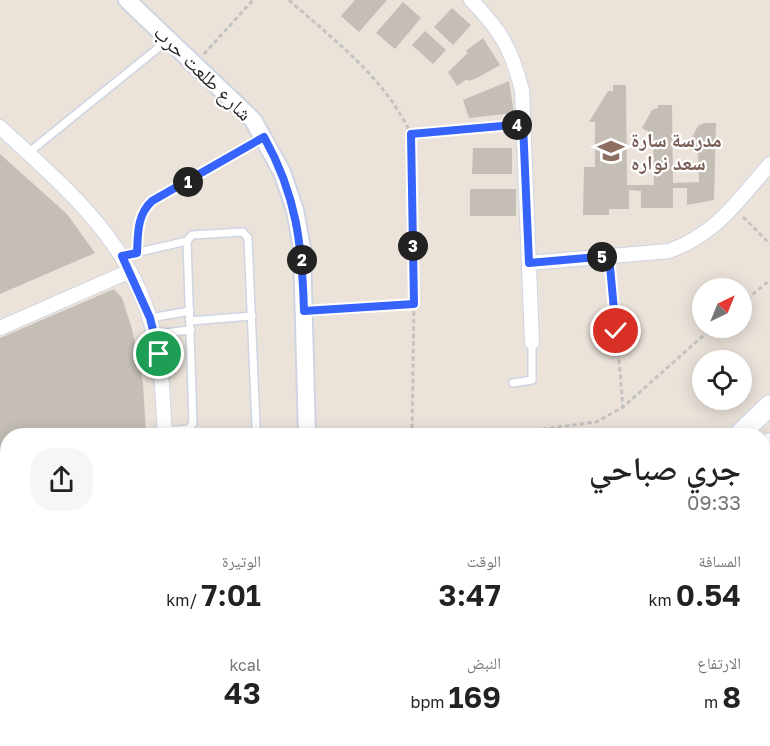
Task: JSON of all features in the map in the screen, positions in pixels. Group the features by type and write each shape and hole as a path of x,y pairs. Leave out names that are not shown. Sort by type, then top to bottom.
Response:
{"main road":[{"path":"746,428 770,405"}],"street":[{"name":"شارع طلعت حرب","path":"127,0 253,120 282,172 295,210 302,249 307,428"},
{"path":"471,0 496,26 513,56 522,90 532,342"},
{"path":"0,127 94,217 122,256 150,318 159,354 165,428"},
{"path":"529,263 669,251 688,244 712,228 770,164"},
{"path":"0,328 130,271"}],"lane":[{"path":"28,153 168,40"},
{"path":"137,253 138,228 143,210 152,201 264,137"},
{"path":"122,256 187,241 192,235 243,232 247,235 256,426"},
{"path":"187,241 192,426 190,428"},
{"path":"150,318 190,311"},
{"path":"190,321 252,316"},
{"path":"154,334 190,330"},
{"path":"513,383 532,380 532,342"}],"path":[{"path":"195,64 253,0"},
{"path":"290,0 386,90 411,134 414,304 412,428"},
{"path":"411,134 523,124"},
{"path":"733,207 770,244"},
{"path":"609,256 623,407"},
{"path":"752,295 770,280"},
{"path":"304,311 414,304"},
{"path":"551,428 596,422 623,407 701,338"}],"building":[{"path":"355,0 387,0 359,32 341,16"},
{"path":"403,2 421,18 395,49 376,33"},
{"path":"452,8 471,25 453,45 434,27"},
{"path":"425,31 446,50 433,64 412,45"},
{"path":"483,38 500,65 475,79 468,81 467,79 457,86 448,72 468,53 466,51"},
{"path":"509,81 514,113 469,118 463,100"},
{"name":"مدرسة سارة سعد نواره","path":"613,85 626,85 627,185 654,185 653,134 642,128 652,110 658,108 658,105 672,105 673,183 699,182 698,154 687,147 698,126 704,123 716,123 714,200 687,205 687,188 673,188 673,208 641,208 641,191 629,190 629,209 609,209 609,215 583,215 584,167 595,167 595,122 589,122 608,91 613,91"},
{"path":"473,148 512,148 512,174 472,174"},
{"path":"0,154 67,214 95,253 0,294"},
{"path":"470,189 516,189 516,216 470,216"},
{"path":"114,289 122,298 132,329 143,383 146,428 0,428 0,338"}],"place":[{"name":"مدرسة سارة سعد نواره","path":"611,151"}],"route":[{"path":"159,354 150,318 122,256 137,253 138,228 143,210 152,201 264,137 282,172 295,210 302,249 304,311 414,304 411,134 523,124 529,263 609,256 616,331"}]}
